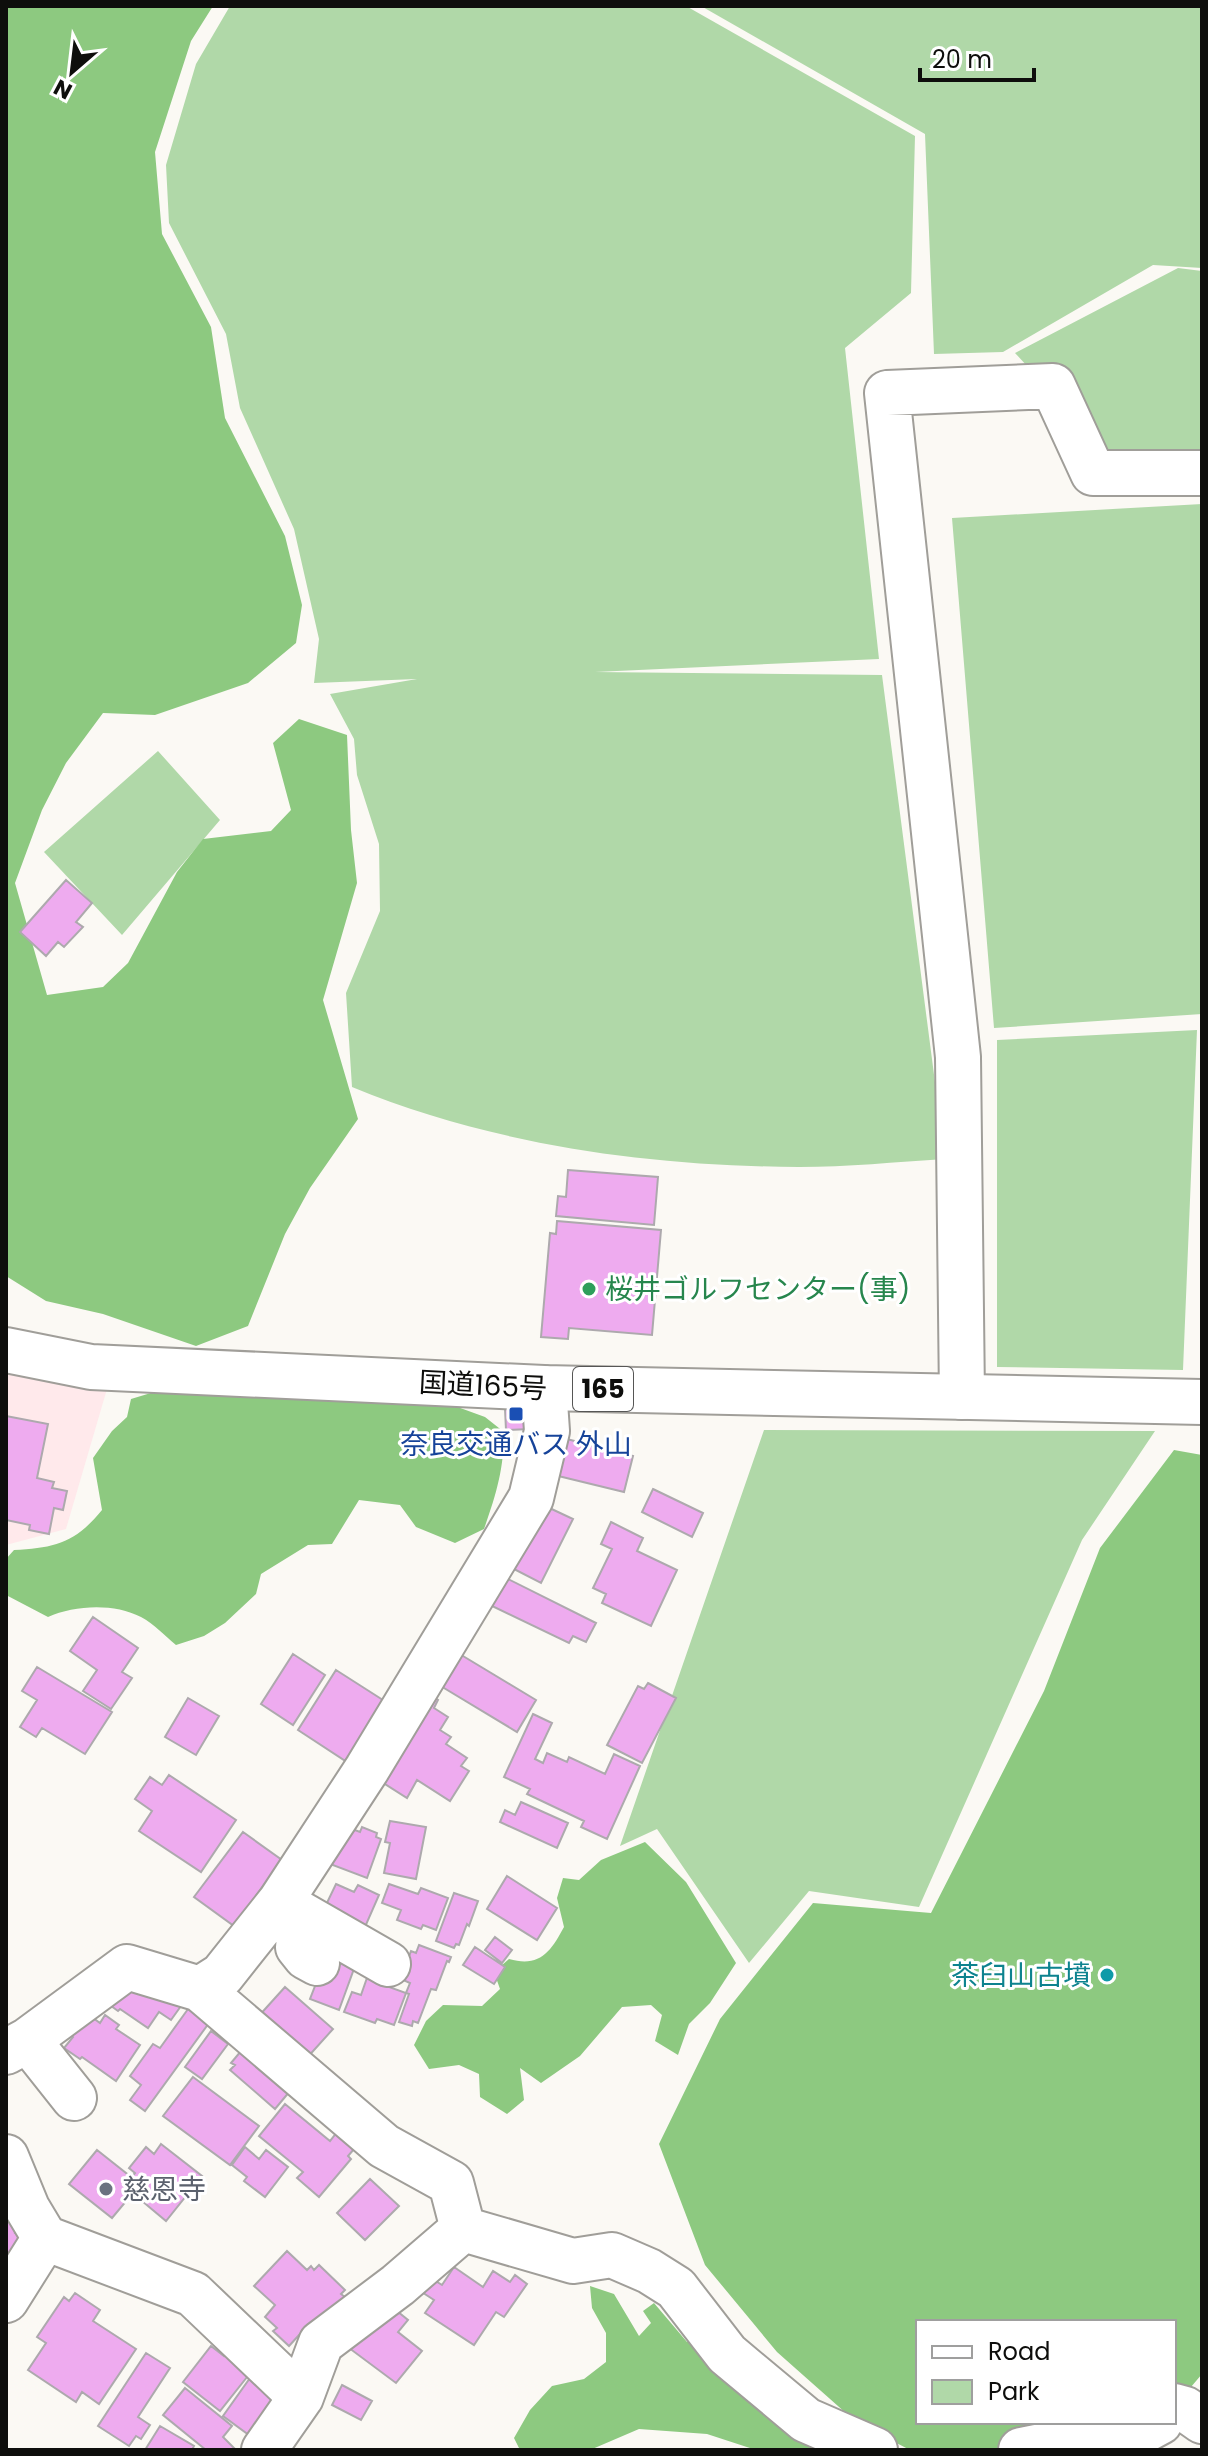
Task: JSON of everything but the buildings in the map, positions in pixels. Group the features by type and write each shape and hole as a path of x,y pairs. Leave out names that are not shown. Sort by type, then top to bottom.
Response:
{"main road":[{"path":"962,1397 958,1057 887,393 1053,386 1093,473 1202,473"},
{"name":"国道165号","path":"6,1350 91,1367 544,1388 1202,1402"},
{"path":"200,1989 303,1929 367,1769 531,1498 547,1431 544,1388"},
{"path":"303,1929 388,1964"},
{"path":"74,2098 17,2046 127,1967 200,1989 384,2146 451,2183 463,2229"},
{"path":"6,2157 27,2208 45,2238 193,2294 301,2397"},
{"path":"264,2450 301,2397 321,2343 398,2285 463,2229"},
{"path":"463,2229 573,2261 612,2255 649,2271 676,2288 727,2354 806,2420 875,2450"},
{"path":"6,2300 45,2238"},
{"path":"1021,2450 1041,2446 1086,2424"},
{"path":"1108,2450 1159,2424"}],"shaded area":[{"path":"6,1373 107,1389 66,1529 6,1545"}],"green space":[{"path":"6,6 213,6 191,41 155,152 162,234 211,327 225,418 285,536 302,605 296,643 248,683 155,715 103,713 66,763 42,810 15,883 47,995 103,987 128,963 177,872 203,839 271,831 291,810 273,743 299,719 347,735 351,830 357,883 323,1000 358,1119 310,1188 285,1234 248,1326 196,1346 103,1314 46,1301 6,1276"},
{"path":"230,6 686,6 915,136 911,293 845,348 879,659 595,672 882,675 945,1159 799,1167 628,1157 515,1138 405,1107 352,1087 346,993 380,911 379,844 357,775 354,739 330,694 417,679 314,683 319,639 294,529 240,408 226,334 169,223 166,165 196,64"},
{"path":"701,6 1202,6 1202,268 1153,265 1003,352 934,354 925,134"},
{"path":"1178,268 1202,271 1202,474 1122,469 1015,353"},
{"path":"1202,504 1202,1014 994,1028 952,518"},
{"path":"158,751 220,820 122,935 44,852"},
{"path":"1197,1030 1183,1370 997,1367 997,1040"},
{"path":"174,1386 452,1405 485,1417 504,1432 503,1458 484,1529 455,1543 416,1527 400,1505 359,1500 332,1544 308,1545 261,1574 256,1594 225,1623 204,1636 176,1645 150,1623 130,1612 94,1607 48,1617 6,1595 6,1559 14,1550 63,1542 83,1530 102,1510 93,1458 112,1431 127,1417 131,1399"},
{"path":"764,1430 1155,1431 1082,1540 919,1907 809,1891 749,1963 657,1829 620,1846"},
{"path":"1174,1450 1202,1455 1202,2374 1176,2405 1176,2320 916,2320 916,2424 1155,2424 1123,2450 910,2450 856,2422 777,2352 705,2265 659,2144 720,2019 813,1903 931,1913 1044,1691 1100,1548"},
{"path":"645,1842 686,1882 736,1963 710,2003 689,2024 678,2055 655,2041 662,2015 651,2005 622,2007 580,2056 541,2083 520,2068 524,2100 507,2114 480,2097 479,2074 459,2065 429,2069 414,2045 426,2021 443,2005 482,2006 500,1989 494,1972 509,1959 529,1961 549,1950 564,1927 557,1898 563,1878 579,1880 601,1860"},
{"path":"590,2286 614,2294 639,2336 651,2323 643,2311 654,2303 687,2342 705,2330 866,2450 756,2450 707,2434 639,2429 590,2450 520,2450 514,2438 530,2410 552,2386 584,2379 606,2362 606,2333 592,2308"}],"place":[{"name":"桜井ゴルフセンター(事)","path":"589,1289"},
{"name":"奈良交通バス 外山","path":"516,1414"},
{"name":"茶臼山古墳","path":"1107,1975"},
{"name":"慈恩寺","path":"106,2189"}]}
